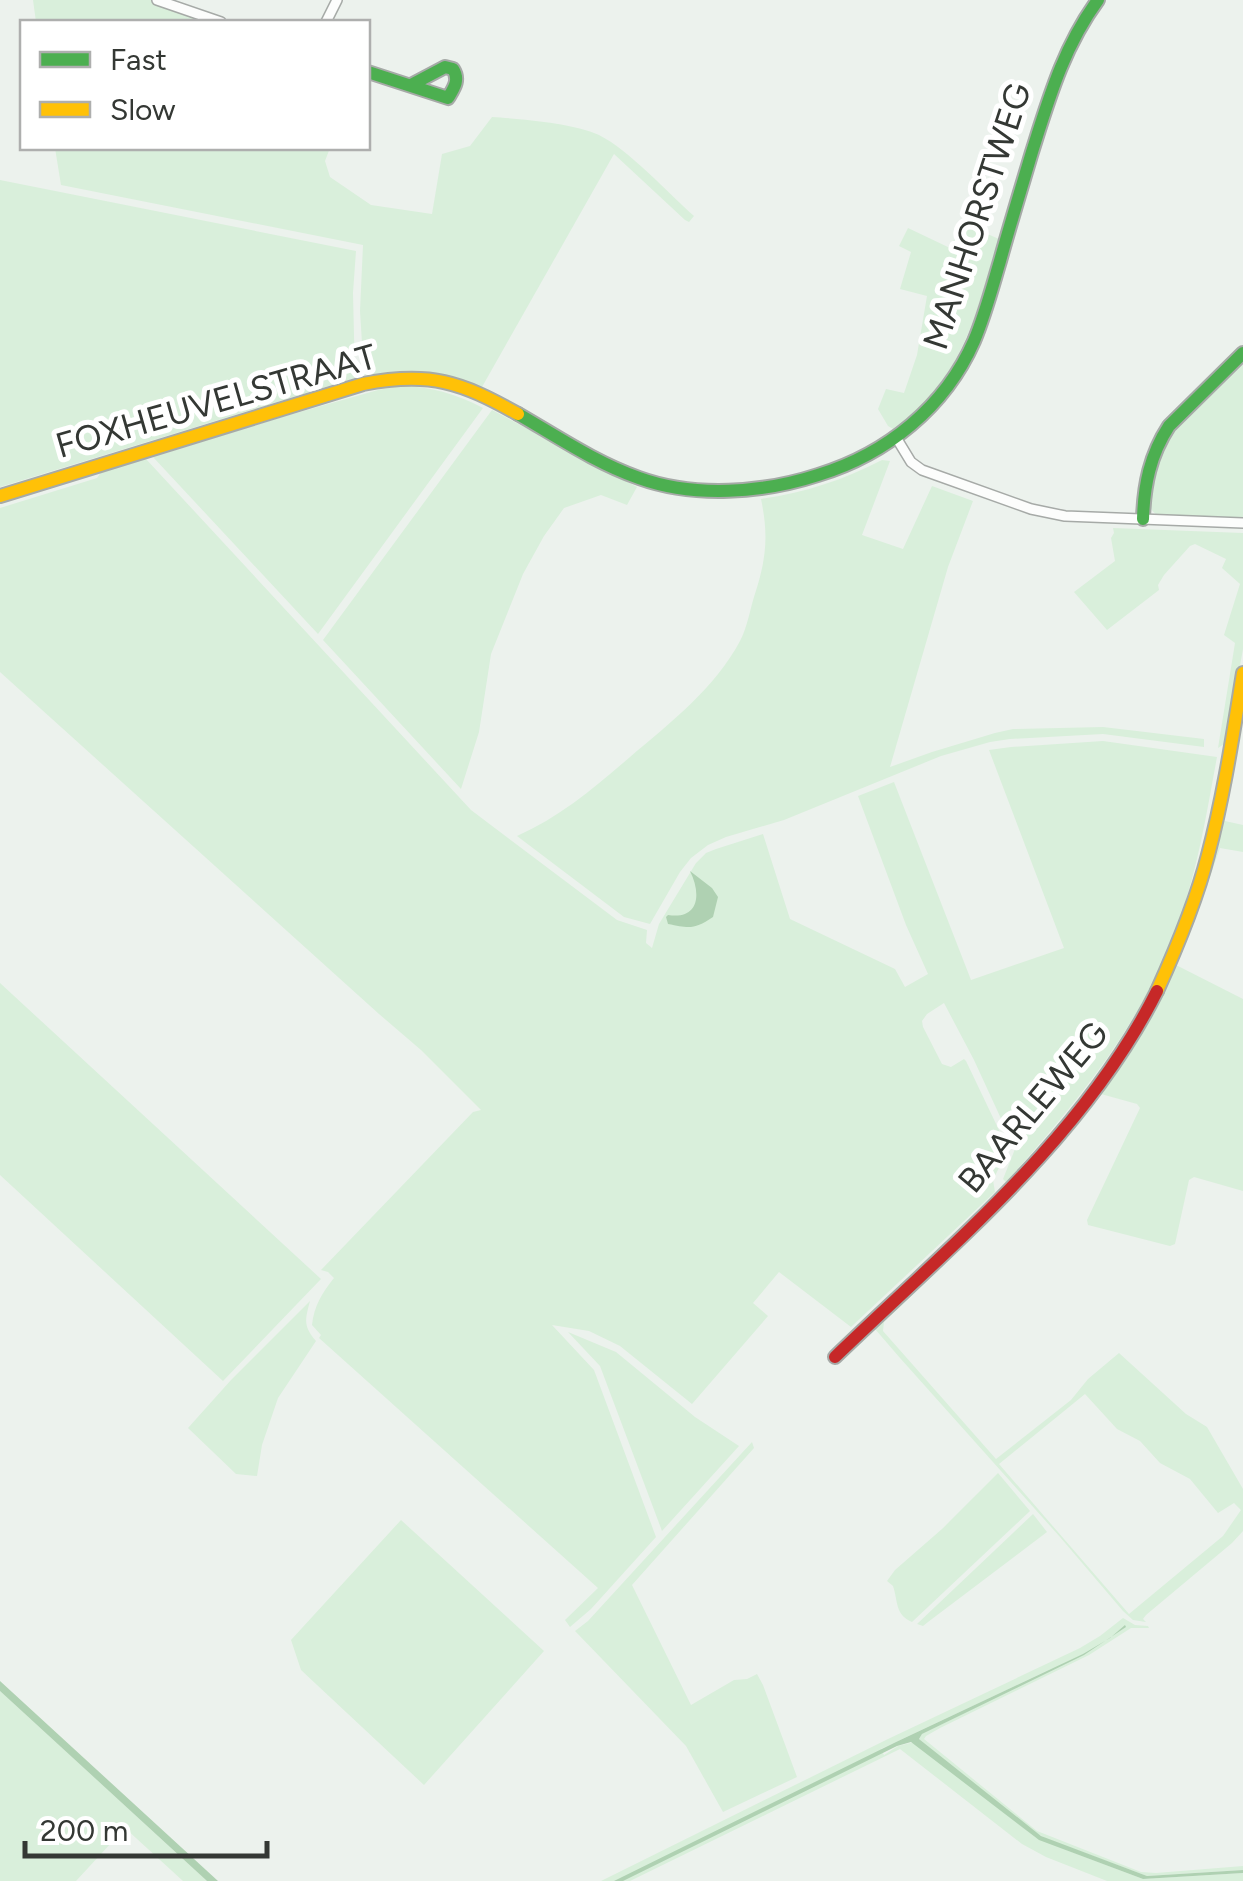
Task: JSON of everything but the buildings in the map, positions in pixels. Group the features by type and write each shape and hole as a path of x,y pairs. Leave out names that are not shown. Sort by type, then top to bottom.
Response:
{"street":[{"path":"157,0 215,20"},
{"name":"MANHORSTWEG","path":"897,439 936,402 968,355 1055,77 1075,32 1098,0"},
{"path":"370,73 412,85"},
{"path":"1142,520 1150,457 1161,437 1243,353"},
{"name":"FOXHEUVELSTRAAT","path":"0,496 363,384 398,378 441,380 472,389 643,480 708,491 816,478 865,458 897,439"},
{"path":"897,439 922,470 1031,509 1065,516 1243,523"},
{"name":"BAARLEWEG","path":"835,1356 1023,1175 1070,1122 1131,1038 1170,963 1206,862 1243,674"}],"shaded area":[{"path":"33,0 151,0 202,20 36,20"},
{"path":"492,117 588,131 611,142 635,161 694,216 689,222 685,220 614,154 482,387 424,373 364,375 360,311 363,245 61,185 55,150 329,150 325,161 330,177 371,205 432,214 442,154 470,146"},
{"path":"0,180 356,251 355,378 0,487"},
{"path":"962,223 999,239 982,296 952,366 920,409 897,431 888,426 878,409 886,389 904,393 917,355 927,296 900,289 911,252 899,246 908,228 950,248"},
{"path":"1243,363 1243,519 1157,515 1149,506 1148,492 1161,450 1184,418"},
{"path":"399,386 443,392 483,408 318,634 153,457"},
{"path":"492,410 637,487 627,505 601,495 564,508 544,536 523,574 491,654 479,732 461,789 323,640"},
{"path":"146,459 471,810 617,920 647,930 646,943 652,948 659,924 696,863 706,853 763,834 790,919 895,969 905,987 928,974 858,796 894,782 971,980 1064,948 989,750 1103,741 1217,757 1186,901 1147,993 1106,1060 1006,1182 1003,1179 1015,1149 944,1003 922,1021 942,1064 951,1067 966,1061 1008,1149 993,1180 995,1192 851,1327 779,1272 753,1303 768,1316 692,1404 620,1346 589,1331 552,1325 594,1370 656,1537 570,1627 565,1620 598,1588 319,1338 321,1335 312,1325 319,1300 334,1278 321,1270 473,1112 481,1110 421,1050 0,672 0,508"},
{"path":"882,460 890,461 862,535 903,549 932,486 973,501 948,567 890,767 1013,729 1103,727 1204,739 1204,747 1103,734 1010,739 941,756 784,820 708,845 680,872 650,924 624,917 517,836 562,811 603,780 691,704 730,658 745,630 764,560 761,499 823,485"},
{"path":"1113,528 1243,533 1243,649 1226,743 1218,748 1235,643 1224,635 1240,584 1222,568 1226,559 1195,544 1164,575 1159,590 1107,630 1074,592 1115,561"},
{"path":"1221,822 1243,825 1243,852 1220,848 1176,965 1243,999 1243,1191 1194,1177 1189,1180 1175,1244 1170,1246 1088,1225 1140,1108 1101,1094 1025,1184 884,1322 883,1331 996,1459 1071,1400 1088,1379 1119,1353 1186,1414 1207,1427 1243,1489 1243,1531 1146,1615 1146,1622 1133,1620 1123,1611 875,1329 875,1323 1028,1173 1142,1020","holes":["1085,1394 1117,1429 1140,1441 1160,1463 1190,1479 1218,1513 1234,1503 1241,1510 1223,1536 1129,1614 999,1464"]},
{"path":"690,871 718,897 713,917 691,927 668,924 668,915 686,913 695,903 696,888"},
{"path":"0,983 321,1279 223,1381 0,1175"},
{"path":"310,1301 306,1322 316,1341 278,1398 262,1445 257,1476 236,1474 188,1428"},
{"path":"568,1332 616,1352 695,1417 739,1446 662,1531 600,1366"},
{"path":"752,1442 754,1448 632,1585 691,1705 734,1680 757,1674 763,1685 797,1777 723,1812 686,1746 575,1631"},
{"path":"998,1473 1030,1511 912,1622 907,1619 887,1581"},
{"path":"1033,1514 1047,1532 923,1626 917,1624"},
{"path":"401,1520 544,1651 424,1785 301,1670 291,1640"},
{"path":"1123,1618 1149,1628 1131,1628 1089,1655 924,1739 1037,1831 1141,1872 1243,1866 1243,1870 1147,1876 1047,1839 919,1739 922,1734 1055,1667 881,1749 884,1755 914,1742 1035,1837 1143,1879 1243,1873 1243,1881 1107,1881 1022,1844 900,1749 630,1881 601,1881 1080,1648"},
{"path":"1105,1641 1084,1655 922,1734 919,1739 1041,1836 1147,1876 1243,1873 1143,1879 1039,1840 911,1742 623,1881 614,1881 1083,1654"},
{"path":"0,1681 218,1881 207,1881 195,1870 0,1691"},
{"path":"0,1691 207,1881 183,1881 125,1828 76,1881 0,1881"}],"traffic: fast":[{"path":"518,414 623,472 660,484 705,491 752,489 797,481 843,466 890,441 947,387 974,341 1051,92 1076,36 1098,0"},
{"path":"370,73 448,98 456,77 453,69 445,67 411,85"},
{"path":"1143,519 1149,471 1169,426 1243,353"}],"traffic: slow":[{"path":"0,496 363,384 387,380 444,382 518,414"},
{"path":"1157,991 1208,855 1243,673"}],"traffic: jam":[{"path":"835,1357 968,1231 1053,1142 1127,1044 1157,991"}]}
